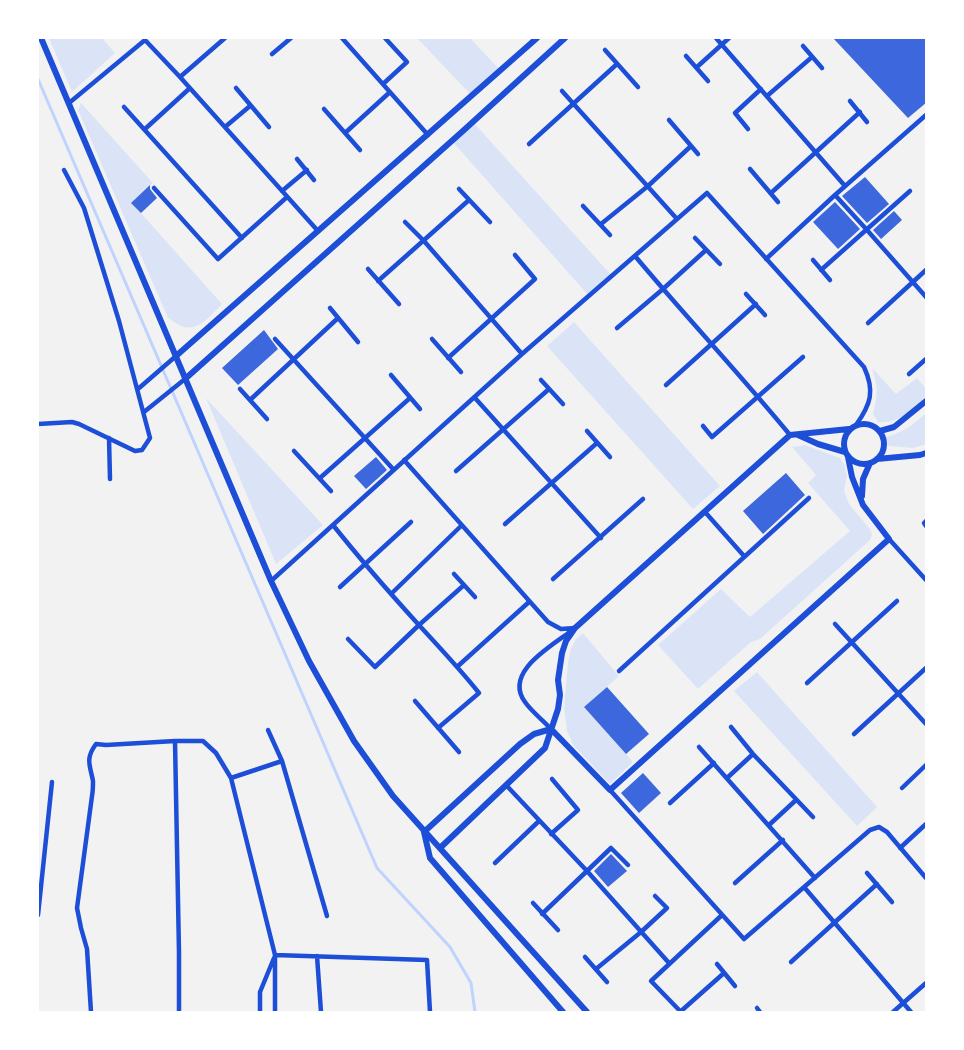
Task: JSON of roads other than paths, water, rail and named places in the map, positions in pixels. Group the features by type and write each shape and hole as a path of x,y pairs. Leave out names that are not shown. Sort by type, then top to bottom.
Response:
{"street":[{"path":"41,38 271,581 309,661 354,741 393,796 587,1012"},
{"path":"180,77 224,38"},
{"path":"272,54 291,38"},
{"path":"342,38 428,135"},
{"path":"382,84 407,62 386,38"},
{"path":"138,389 537,38"},
{"path":"144,412 185,380 565,38"},
{"path":"716,38 845,186"},
{"path":"697,67 729,38"},
{"path":"69,103 146,40 318,231"},
{"path":"803,46 822,68"},
{"path":"605,50 638,87"},
{"path":"686,56 708,81"},
{"path":"767,96 812,57"},
{"path":"529,144 617,64"},
{"path":"145,129 190,88"},
{"path":"236,88 269,127"},
{"path":"748,129 735,113 761,89"},
{"path":"562,91 677,219"},
{"path":"345,133 390,92"},
{"path":"850,100 867,122"},
{"path":"124,106 242,238"},
{"path":"225,128 250,106"},
{"path":"324,109 360,150"},
{"path":"771,193 860,112"},
{"path":"766,259 927,115"},
{"path":"669,120 698,154"},
{"path":"601,224 648,186 691,146"},
{"path":"297,159 314,180"},
{"path":"750,169 778,202"},
{"path":"38,424 72,422 80,424 135,451 142,450 150,438 119,321 84,208 64,170"},
{"path":"282,191 307,170"},
{"path":"154,188 218,259 287,197"},
{"path":"459,189 490,222"},
{"path":"821,270 910,191"},
{"path":"271,581 522,354 707,193 864,368 870,380 871,391 866,411 846,433 843,442 852,477 863,505 889,539 927,580"},
{"path":"835,195 927,297"},
{"path":"378,281 469,200"},
{"path":"583,206 610,235"},
{"path":"405,222 522,354"},
{"path":"695,238 720,264"},
{"path":"617,328 706,250"},
{"path":"448,358 534,279 514,255"},
{"path":"635,256 790,435"},
{"path":"813,260 830,280"},
{"path":"368,269 399,304"},
{"path":"868,322 927,270"},
{"path":"746,294 765,315"},
{"path":"666,385 756,304"},
{"path":"330,308 358,342"},
{"path":"250,400 338,318"},
{"path":"275,339 393,469"},
{"path":"432,339 461,372"},
{"path":"703,426 712,437 803,357"},
{"path":"909,374 927,359"},
{"path":"391,375 420,409"},
{"path":"541,380 563,404"},
{"path":"240,389 267,419"},
{"path":"456,471 549,389"},
{"path":"320,478 410,398"},
{"path":"475,398 601,538"},
{"path":"880,431 894,427 927,401"},
{"path":"863,505 861,491 863,479 883,449 883,437 880,431 869,424 862,423 853,427 790,435 575,628 531,661 522,674 521,696 610,790 744,939 870,830 879,827 887,832 927,878"},
{"path":"587,431 610,457"},
{"path":"798,435 847,454 858,463 927,453"},
{"path":"110,438 110,479"},
{"path":"505,524 597,443"},
{"path":"294,451 332,492"},
{"path":"404,460 548,622 561,629 575,628"},
{"path":"619,671 809,498"},
{"path":"553,579 643,499"},
{"path":"705,512 744,556"},
{"path":"340,587 411,522"},
{"path":"333,525 391,594 458,666 479,693 438,728"},
{"path":"391,594 461,526"},
{"path":"610,790 889,539"},
{"path":"454,574 475,597"},
{"path":"348,639 375,667 464,585"},
{"path":"807,683 897,601"},
{"path":"458,666 529,602"},
{"path":"835,624 927,724"},
{"path":"440,848 545,748 558,709 560,694 558,680 562,653 566,641 575,628"},
{"path":"854,734 927,668"},
{"path":"415,701 459,752"},
{"path":"731,727 753,754 813,817"},
{"path":"424,832 520,744 534,734 551,729"},
{"path":"268,730 282,761 327,916"},
{"path":"175,741 178,1012"},
{"path":"91,1012 87,949 77,908 92,796 93,783 88,766 91,751 96,744 175,741 203,741 216,753 231,778 275,955 275,1012"},
{"path":"699,747 815,878"},
{"path":"727,778 753,754"},
{"path":"231,778 282,761"},
{"path":"670,803 714,763"},
{"path":"902,788 927,765"},
{"path":"551,834 578,810 552,779"},
{"path":"38,915 52,782"},
{"path":"506,785 587,870 669,963"},
{"path":"769,825 796,800"},
{"path":"495,863 539,821"},
{"path":"900,848 927,824"},
{"path":"424,832 430,858 563,1012"},
{"path":"735,883 783,840"},
{"path":"542,914 611,848 628,865"},
{"path":"867,873 892,902"},
{"path":"791,962 876,884"},
{"path":"804,886 911,1012"},
{"path":"596,969 667,908 655,896"},
{"path":"533,903 558,930"},
{"path":"722,915 651,981 680,1012 724,973"},
{"path":"275,955 427,960 430,1012"},
{"path":"260,1012 260,992 275,955"},
{"path":"317,956 321,1012"},
{"path":"585,957 607,982"},
{"path":"717,964 735,986"},
{"path":"893,1012 927,983"}],"waterway":[{"path":"38,79 377,868 450,947 471,983 475,1012"}]}
